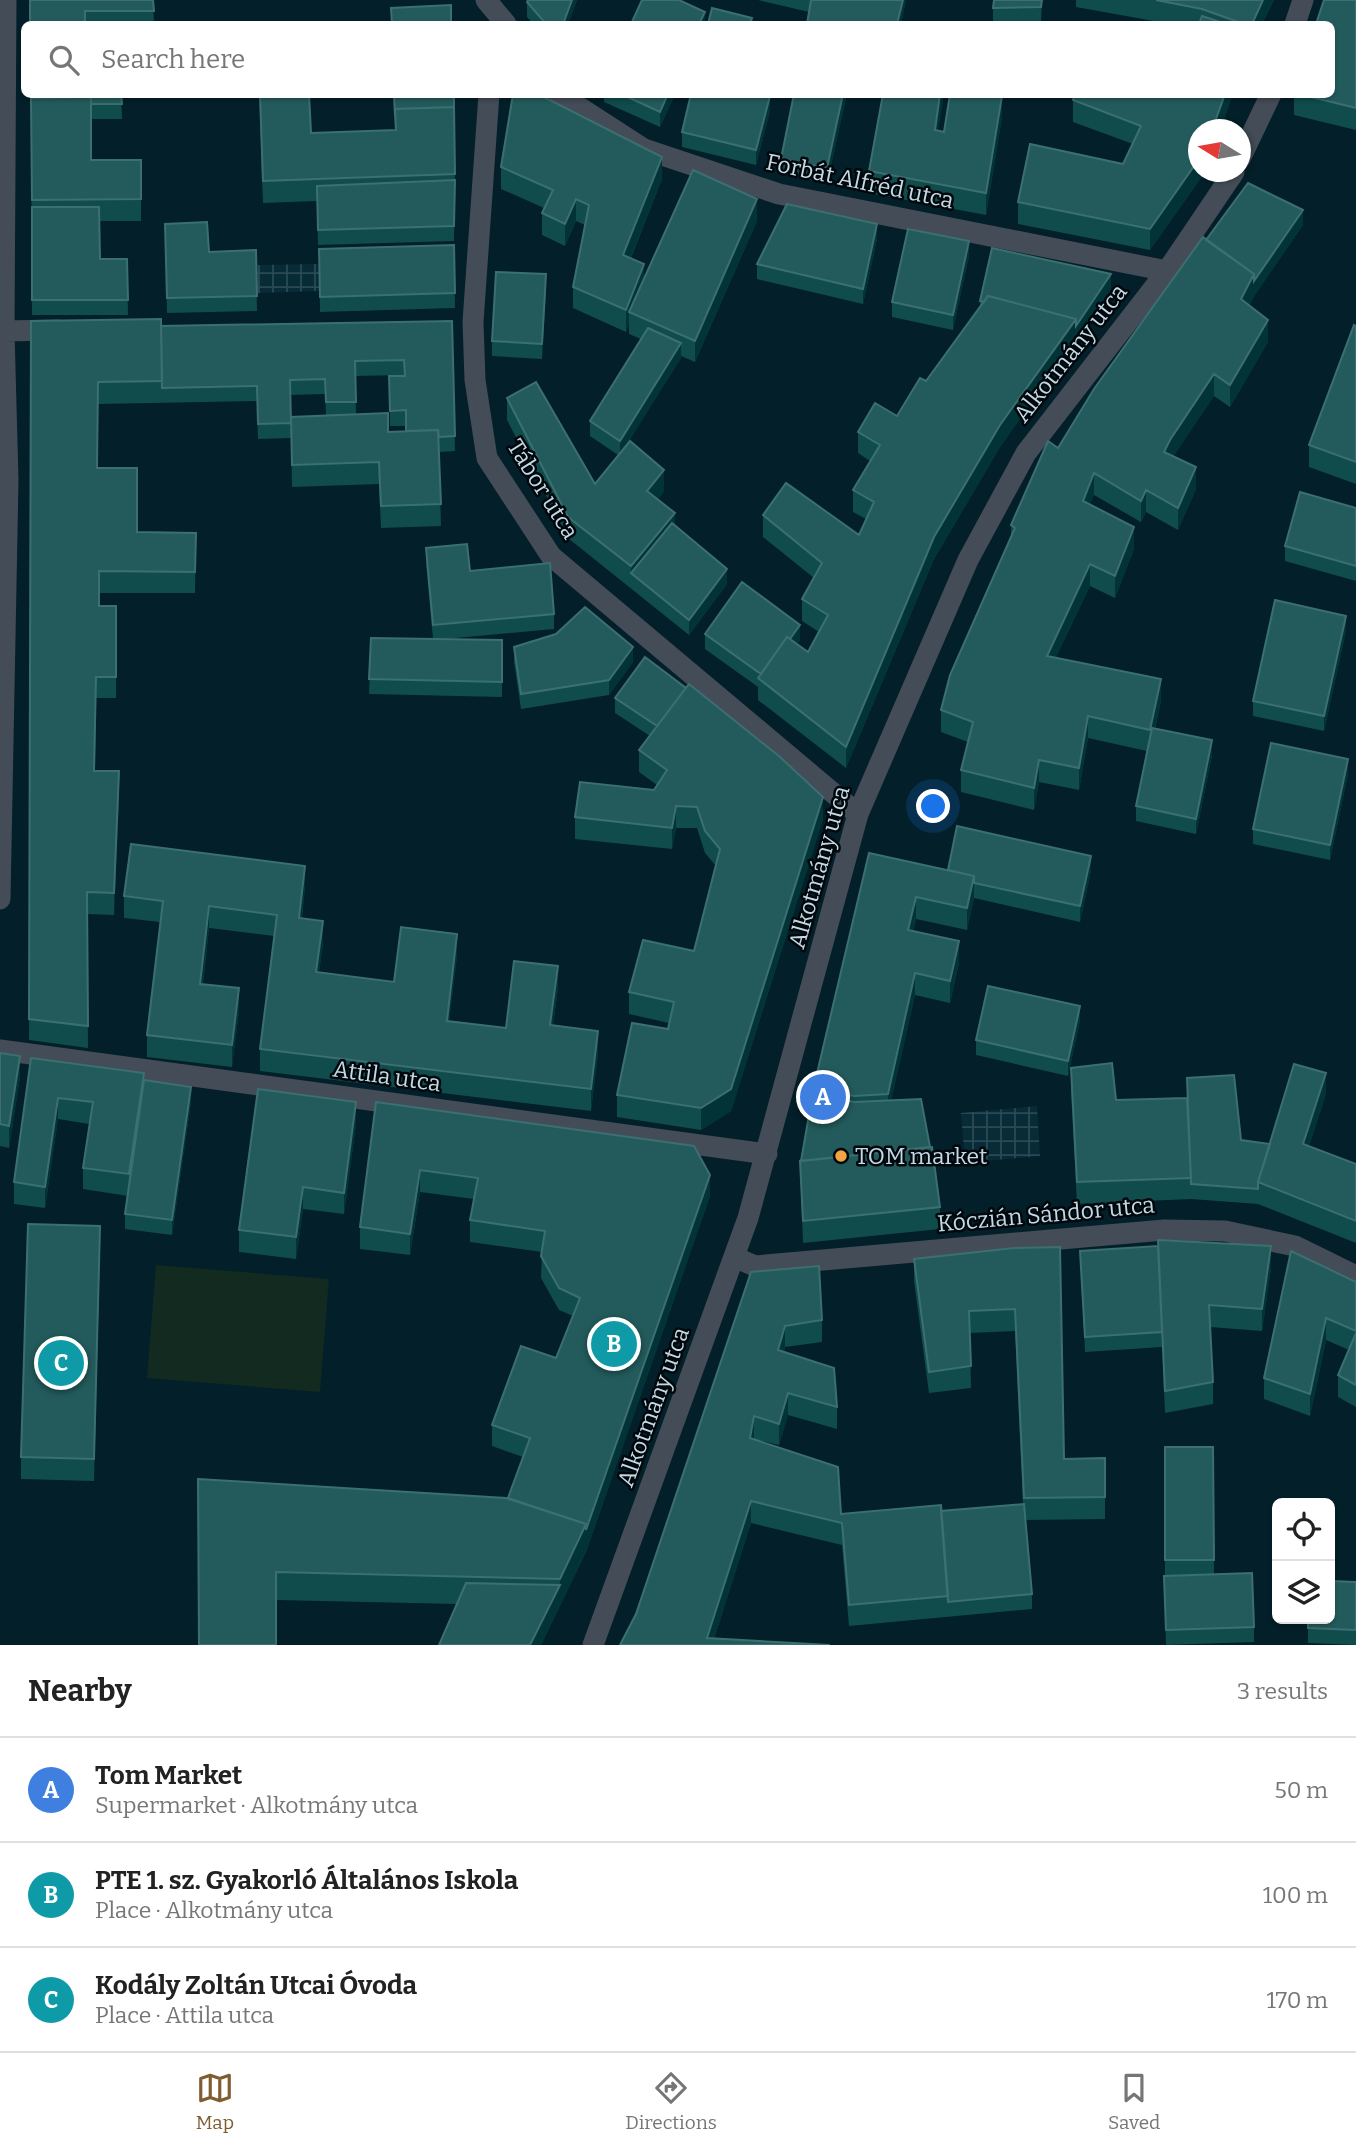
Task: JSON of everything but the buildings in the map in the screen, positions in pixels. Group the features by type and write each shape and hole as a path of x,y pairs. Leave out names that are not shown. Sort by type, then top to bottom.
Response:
{"street":[{"path":"0,899 8,480 4,331 6,0"},
{"path":"486,0 502,21"},
{"path":"1296,21 1303,0"},
{"name":"Tábor utca","path":"489,98 473,322 475,380 487,458 551,556 858,814"},
{"name":"Forbát Alfréd utca","path":"565,98 644,149 779,194 1167,271"},
{"path":"1251,137 1269,98"},
{"name":"Alkotmány utca","path":"593,1645 734,1257 767,1154 858,814 968,560 1027,453 1167,271 1227,182"},
{"path":"446,323 473,322"},
{"path":"4,331 73,330"},
{"name":"Attila utca","path":"0,1050 767,1154"},
{"name":"Kóczián Sándor utca","path":"734,1257 755,1266 1164,1230 1224,1231 1295,1246 1356,1276"}],"shaded area":[{"path":"319,264 319,291 257,293 256,265"},
{"path":"1037,1106 1040,1156 965,1163 961,1113"}],"green space":[{"path":"156,1265 329,1279 320,1392 147,1378"}],"place":[{"name":"Tom Market","path":"823,1097"},
{"name":"TOM market","path":"841,1156"},
{"name":"PTE 1. sz. Gyakorló Általános Iskola","path":"614,1344"},
{"name":"Kodály Zoltán Utcai Óvoda","path":"61,1363"}]}
